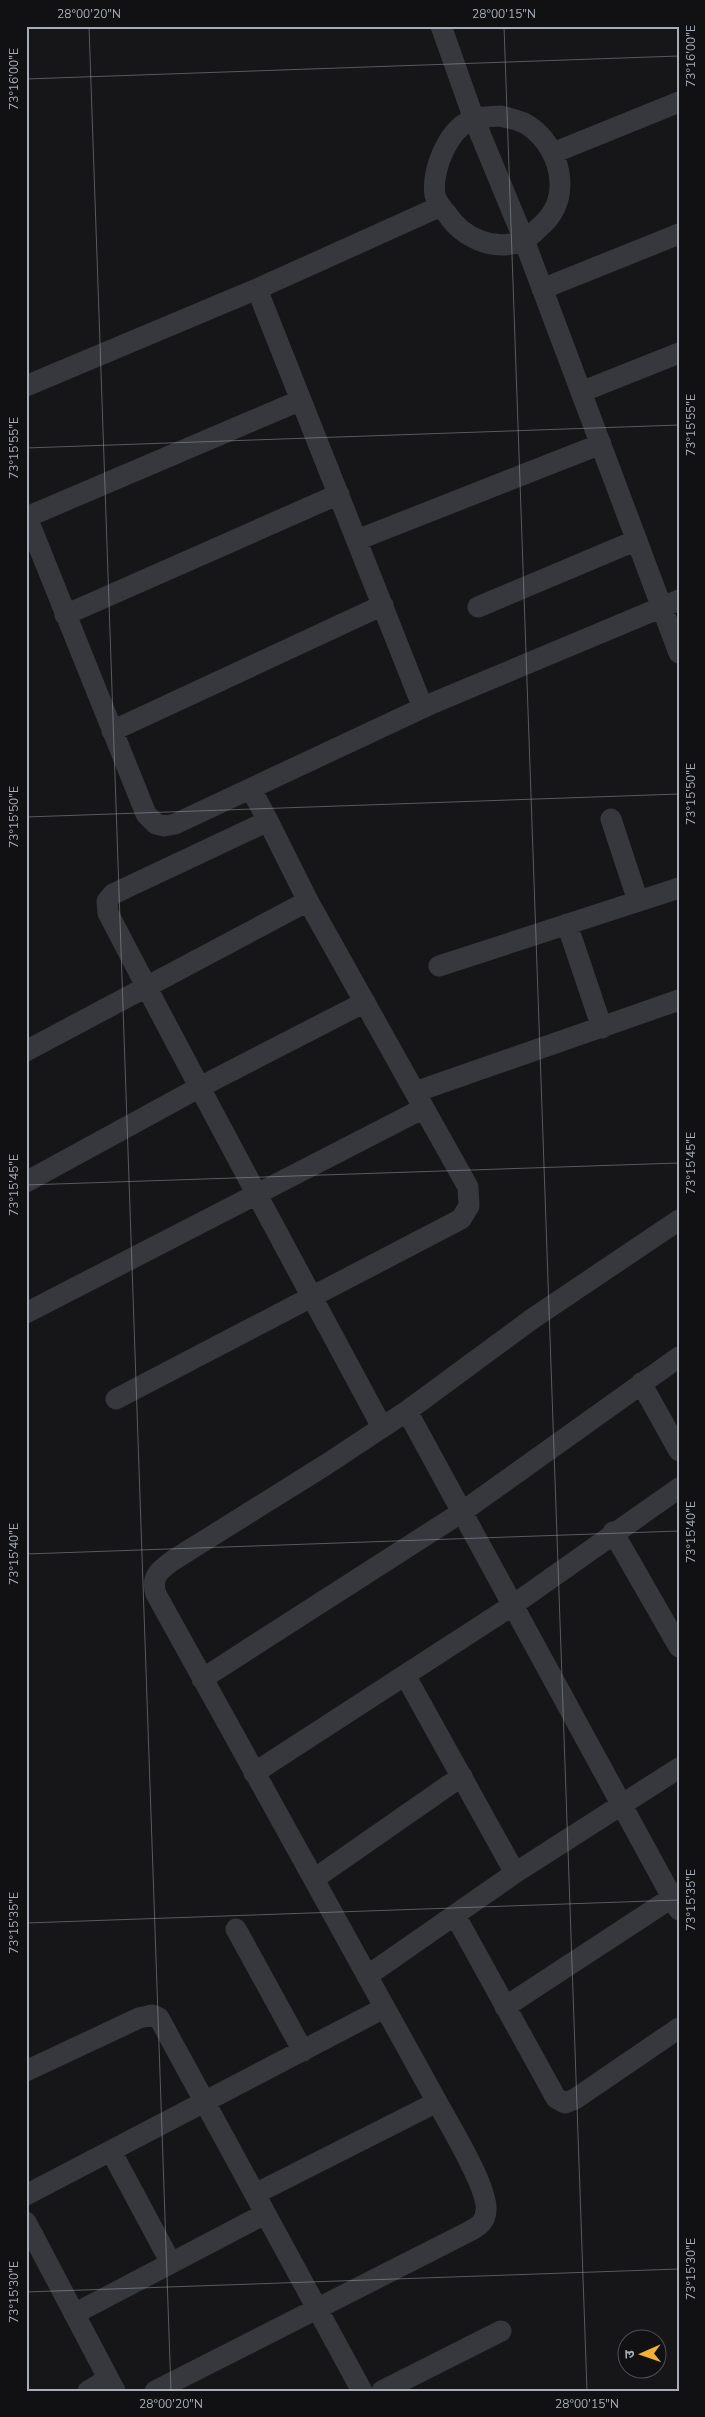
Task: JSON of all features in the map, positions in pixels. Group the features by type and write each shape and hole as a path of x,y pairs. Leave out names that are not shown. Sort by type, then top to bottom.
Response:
{"street":[{"path":"441,26 474,119 524,240 637,540 670,603 679,653"},
{"path":"553,153 679,102"},
{"path":"501,116 528,124 544,138 553,153 560,173 560,193 549,218 524,240 501,245 476,240 457,228 441,206 436,195 436,174 446,149 456,129 474,119 501,116"},
{"path":"26,386 257,289 441,206"},
{"path":"542,289 679,234"},
{"path":"257,289 423,708"},
{"path":"581,392 679,353"},
{"path":"301,400 27,516 146,814 156,824 164,826 175,824 423,708 670,603"},
{"path":"357,540 601,444"},
{"path":"65,615 339,494"},
{"path":"478,607 637,540"},
{"path":"112,731 383,605"},
{"path":"116,1399 313,1298 461,1219 469,1206 468,1187 308,901 251,789"},
{"path":"611,819 638,901"},
{"path":"268,821 112,894 107,901 108,913 382,1427"},
{"path":"439,966 679,888"},
{"path":"26,1051 308,901"},
{"path":"567,924 602,1028"},
{"path":"26,1313 257,1193 420,1100 602,1028 679,1000"},
{"path":"26,1182 200,1087 365,1002"},
{"path":"155,2391 315,2308 470,2231 480,2225 484,2218 485,2198 437,2102 156,1594 153,1585 155,1577 175,1559 407,1411 532,1319 679,1220"},
{"path":"202,1679 462,1512 679,1357"},
{"path":"641,1383 679,1451"},
{"path":"407,1411 622,1805 676,1900 505,2007"},
{"path":"254,1773 513,1605 679,1488"},
{"path":"614,1532 678,1642"},
{"path":"405,1675 515,1873"},
{"path":"367,1976 515,1873 679,1768"},
{"path":"314,1879 462,1776"},
{"path":"455,1915 550,2090 556,2098 565,2103 575,2099 679,2028"},
{"path":"236,1929 303,2051"},
{"path":"26,2194 384,2008"},
{"path":"26,2071 139,2018 152,2015 159,2018 315,2308 362,2391"},
{"path":"254,2194 437,2102"},
{"path":"111,2151 171,2264"},
{"path":"74,2314 265,2214"},
{"path":"26,2222 112,2385 88,2391"},
{"path":"382,2391 501,2331"}]}
